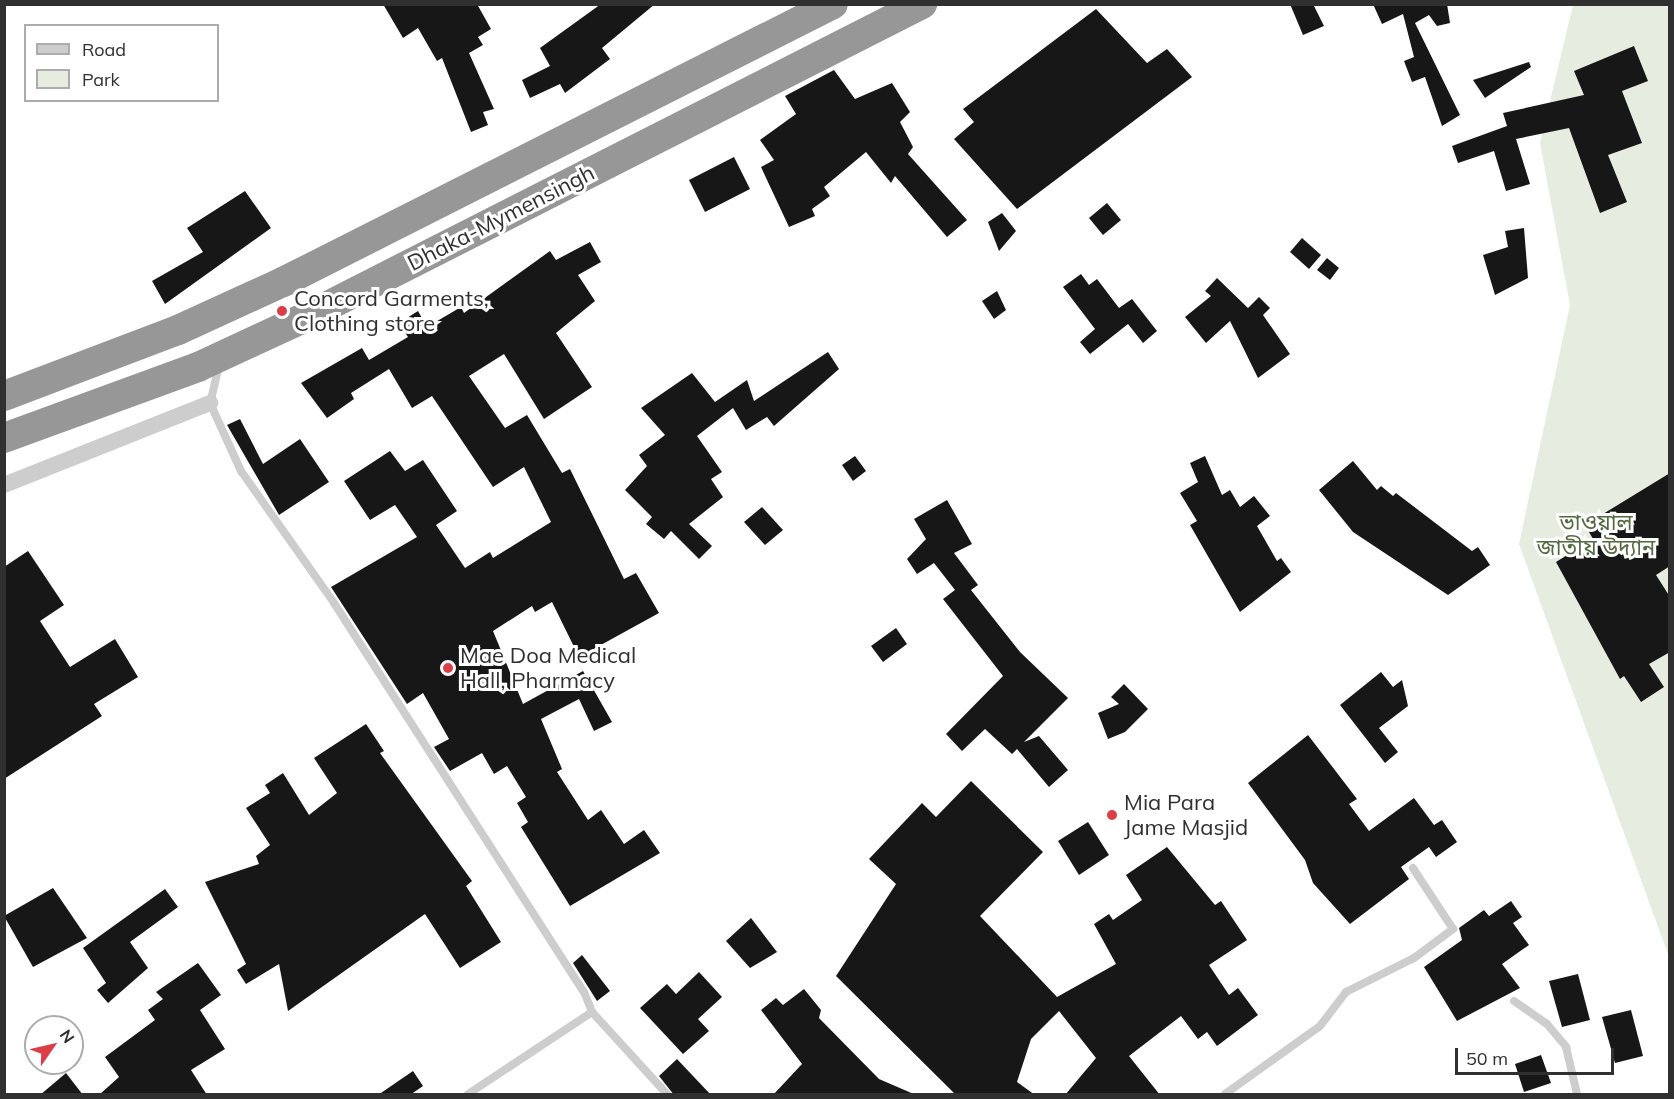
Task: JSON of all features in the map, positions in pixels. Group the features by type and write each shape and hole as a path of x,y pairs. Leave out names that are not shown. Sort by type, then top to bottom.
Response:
{"highway":[{"name":"Dhaka-Mymensingh","path":"4,396 178,330 283,282 833,4"},
{"name":"Dhaka-Mymensingh","path":"4,438 221,356 922,4"}],"street":[{"path":"4,485 210,403"}],"lane":[{"path":"221,356 210,403 241,471 334,603 585,992 592,1012 667,1095"},
{"path":"1226,1095 1320,1026 1346,992 1414,958 1453,929 1413,867"},
{"path":"1514,1001 1547,1024 1566,1047 1577,1095"},
{"path":"468,1095 592,1012"}],"green space":[{"name":"ভাওয়াল জাতীয় উদ্যান","path":"1573,5 1669,5 1669,957 1519,544 1570,305 1540,143"}],"building":[{"path":"383,4 477,4 491,29 478,37 483,45 469,53 494,109 483,112 488,125 471,132 442,58 437,61 418,28 403,38"},
{"path":"601,4 655,4 602,48 610,59 565,93 560,84 530,98 522,80 550,66 540,48"},
{"path":"1290,4 1313,4 1324,26 1303,35"},
{"path":"1373,4 1447,4 1450,23 1437,26 1429,15 1415,23 1460,115 1442,126 1425,77 1412,82 1404,61 1414,57 1403,14 1382,24"},
{"path":"1096,9 1147,63 1167,49 1192,77 1017,209 954,139 974,122 963,109"},
{"path":"1634,46 1648,81 1622,91 1642,143 1608,155 1627,202 1600,213 1569,128 1516,139 1530,184 1506,191 1494,151 1458,163 1452,146 1507,126 1503,113 1584,95 1574,71"},
{"path":"1529,62 1531,67 1485,98 1473,80"},
{"path":"834,70 855,99 892,83 910,112 900,122 913,147 908,154 967,220 947,237 895,176 891,183 866,152 824,187 830,196 812,209 815,216 789,227 761,167 774,160 760,140 796,114 785,96"},
{"path":"734,157 750,189 705,212 689,180"},
{"path":"245,191 271,228 165,304 152,281 203,252 187,228"},
{"path":"1107,203 1121,220 1103,235 1089,218"},
{"path":"1002,213 1016,231 999,251 988,222"},
{"path":"1524,228 1528,278 1495,295 1483,255 1508,247 1505,231"},
{"path":"1302,238 1321,255 1309,269 1290,252"},
{"path":"590,242 601,262 578,275 595,301 556,333 592,387 544,419 504,354 469,376 505,428 527,415 562,473 570,469 624,579 636,573 659,613 579,657 552,602 535,612 532,606 493,631 523,704 583,671 612,722 594,731 579,699 541,719 562,769 557,772 588,820 601,810 624,844 644,830 660,853 570,906 521,827 528,822 517,803 526,797 507,766 494,774 482,753 450,771 434,747 449,739 423,693 407,704 331,587 417,537 395,505 370,520 344,481 390,451 405,471 423,460 457,511 436,525 465,568 490,552 493,558 551,522 524,467 493,487 432,396 412,408 389,369 351,393 354,399 327,418 301,383 362,348 369,360 408,337 399,323 418,311 427,327 461,307 464,313 550,251 556,260"},
{"path":"1327,258 1339,268 1330,280 1317,270"},
{"path":"1081,274 1089,285 1097,279 1119,308 1132,299 1157,331 1143,343 1128,324 1090,354 1080,342 1095,329 1063,287"},
{"path":"1217,278 1248,308 1259,297 1270,308 1263,315 1290,354 1258,378 1230,321 1206,343 1185,317 1211,296 1205,291"},
{"path":"997,291 1006,310 994,319 982,301"},
{"path":"828,352 839,369 774,426 767,417 746,430 733,408 697,436 722,472 711,479 723,497 689,524 712,546 699,559 671,531 664,539 646,524 652,517 625,490 647,466 639,455 665,435 641,408 692,373 715,402 747,380 754,401"},
{"path":"240,419 263,464 300,439 329,482 279,515 227,425"},
{"path":"855,456 866,471 853,481 842,465"},
{"path":"1205,456 1222,495 1230,490 1240,507 1254,496 1270,516 1257,526 1277,561 1281,558 1291,572 1240,612 1190,525 1197,521 1180,493 1198,482 1190,463"},
{"path":"1353,461 1377,490 1381,486 1393,496 1396,493 1472,551 1478,547 1490,565 1448,595 1353,532 1319,490"},
{"path":"1670,473 1670,566 1656,575 1670,597 1670,652 1649,664 1664,687 1641,702 1624,676 1620,679 1556,562 1593,539 1585,525"},
{"path":"947,500 972,544 954,553 978,585 971,590 1020,652 1068,698 1024,742 1039,736 1068,770 1049,787 1017,749 1012,754 985,729 962,751 946,734 1003,676 943,599 955,590 934,563 917,574 907,559 926,539 914,519"},
{"path":"762,507 783,530 765,545 744,522"},
{"path":"28,551 64,605 40,621 70,667 115,639 138,677 94,704 102,716 4,779 4,567"},
{"path":"896,628 907,644 883,662 871,646"},
{"path":"1381,672 1393,687 1402,680 1408,706 1379,728 1398,752 1385,763 1340,705"},
{"path":"1124,684 1148,709 1125,732 1108,739 1098,713 1119,704 1111,697"},
{"path":"366,724 384,751 380,753 472,881 466,886 501,942 460,968 425,914 288,1011 279,964 246,984 237,970 246,964 205,882 259,864 256,856 270,845 246,808 270,793 265,785 283,773 309,815 337,793 314,758"},
{"path":"1308,735 1357,799 1349,804 1369,831 1414,798 1434,825 1442,820 1457,842 1436,857 1429,847 1401,867 1409,879 1350,924 1313,883 1305,860 1248,783"},
{"path":"971,781 1043,852 980,916 1057,997 1116,964 1094,924 1109,914 1113,920 1142,900 1126,875 1167,847 1215,905 1221,901 1247,940 1209,965 1229,995 1238,988 1258,1015 1217,1046 1207,1032 1198,1039 1181,1016 1129,1056 1160,1095 1065,1095 1096,1058 1059,1011 1031,1039 1017,1082 1035,1095 956,1095 836,976 896,884 869,859 922,803 936,817"},
{"path":"1088,822 1109,855 1079,875 1058,841"},
{"path":"53,888 87,938 33,967 4,916"},
{"path":"165,889 178,907 130,942 148,968 108,1003 97,990 106,983 83,948"},
{"path":"1511,901 1522,917 1513,923 1529,945 1502,964 1520,988 1457,1021 1424,967 1462,940 1459,928 1484,910 1489,916"},
{"path":"751,918 777,952 750,968 726,941"},
{"path":"582,955 610,991 597,1001 573,963"},
{"path":"198,963 221,995 200,1010 225,1049 191,1070 207,1095 99,1095 119,1077 105,1057 155,1020 148,1010 163,999 156,992"},
{"path":"699,972 722,997 698,1019 709,1031 683,1054 640,1008 667,984 676,994"},
{"path":"1578,974 1590,1020 1562,1027 1549,981"},
{"path":"804,989 821,1010 819,1018 879,1079 916,1095 773,1095 802,1064 761,1010 776,998 783,1005"},
{"path":"1631,1010 1643,1056 1615,1063 1602,1017"},
{"path":"1541,1055 1551,1083 1524,1092 1515,1064"},
{"path":"677,1059 711,1095 674,1095 659,1076"},
{"path":"413,1071 423,1086 410,1095 378,1095"},
{"path":"64,1075 68,1075 83,1095 40,1095"}],"place":[{"name":"Concord Garments, Clothing store","path":"282,311"},
{"name":"Mae Doa Medical Hall, Pharmacy","path":"448,668"},
{"name":"Mia Para Jame Masjid","path":"1112,815"}]}
